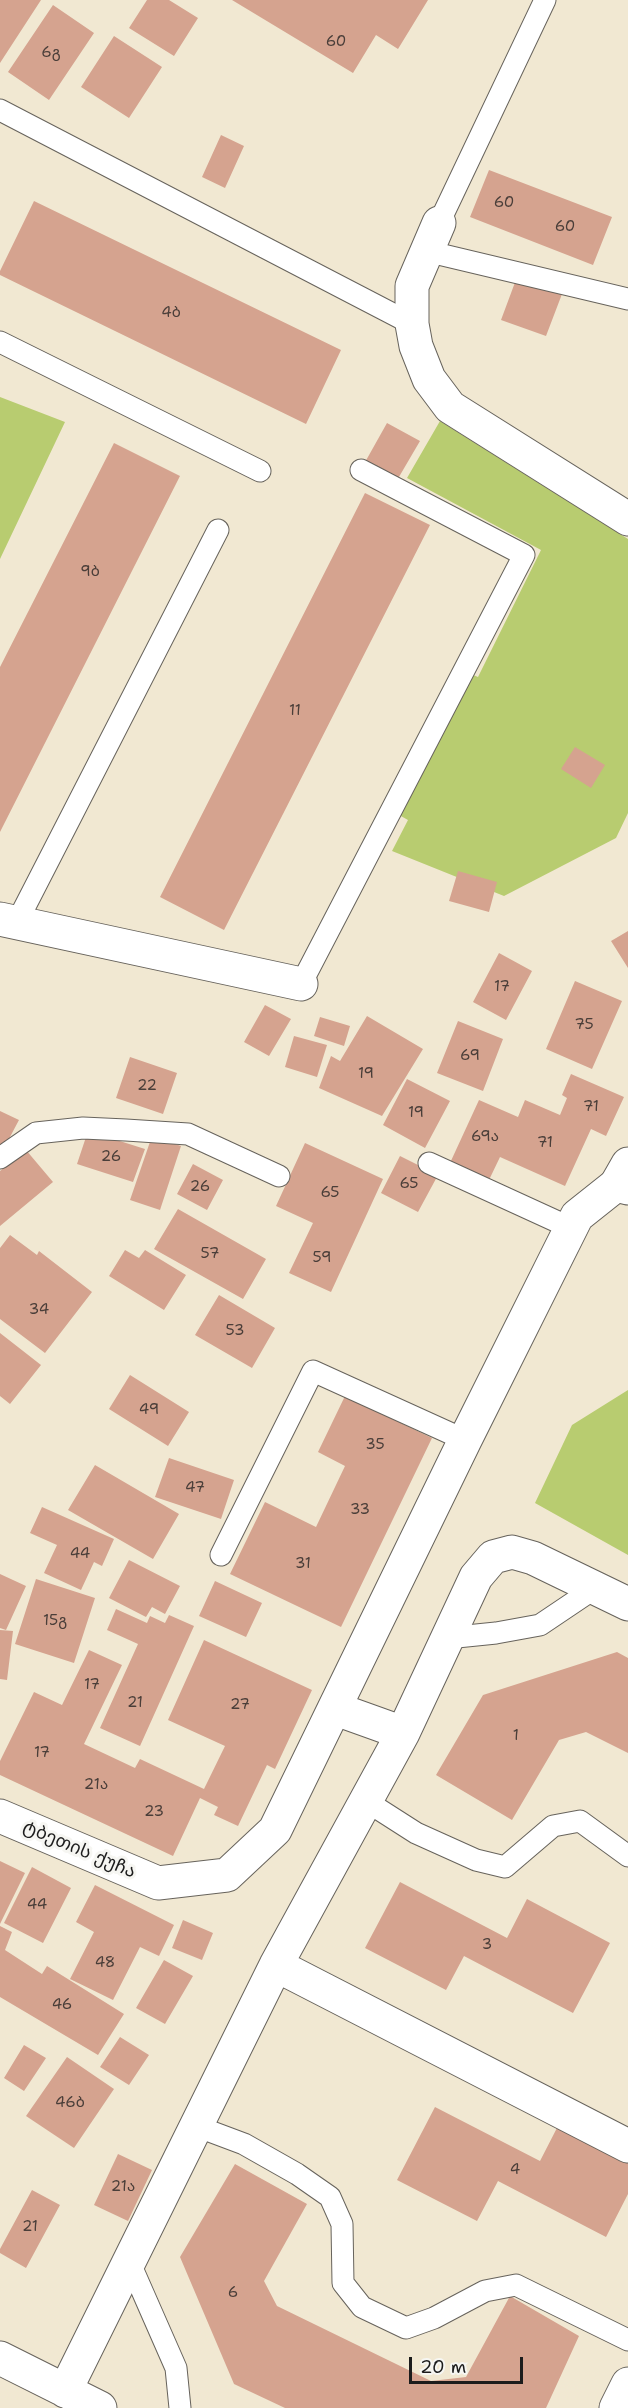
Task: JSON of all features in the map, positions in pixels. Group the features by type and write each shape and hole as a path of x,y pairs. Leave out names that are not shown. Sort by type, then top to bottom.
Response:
{"street":[{"path":"433,237 412,286 412,324 416,346 429,379 450,407 628,519"},
{"path":"8,920 302,984"},
{"path":"403,1733 336,1709 465,1440 577,1216 624,1179"},
{"path":"65,2391 276,1965 403,1733 476,1576 493,1557 512,1552 533,1557 628,1604"},
{"name":"ტბეთის ქუჩა","path":"0,1816 158,1883 227,1875 275,1830 336,1709"},
{"path":"276,1965 628,2146"},
{"path":"0,2358 100,2408"},
{"path":"616,2408 628,2384"}],"lane":[{"path":"545,0 433,237 628,299"},
{"path":"0,110 412,324"},
{"path":"0,342 260,471"},
{"path":"302,984 524,555 361,470"},
{"path":"8,920 218,530"},
{"path":"0,1158 36,1133 84,1128 136,1130 188,1134 279,1176"},
{"path":"429,1163 571,1228"},
{"path":"221,1555 313,1371 465,1440"},
{"path":"447,1638 495,1633 540,1624 595,1588"},
{"path":"366,1801 416,1833 477,1860 505,1867 553,1826 580,1821 628,1856"},
{"path":"196,2126 244,2145 297,2174 330,2197 342,2224 343,2283 362,2307 406,2328 434,2318 485,2291 516,2285 628,2340"},
{"path":"129,2261 176,2368 180,2408"}],"green space":[{"path":"0,397 65,422 0,559"},
{"path":"440,421 628,539 628,813 616,838 504,896 392,851 408,820 399,815 471,674 478,677 541,550 407,478"},
{"path":"628,1390 628,1555 535,1503 572,1425"}],"building":[{"path":"0,0 41,0 0,63"},
{"path":"147,0 169,0 198,18 174,56 129,28"},
{"path":"232,0 428,0 398,49 376,35 353,73"},
{"path":"53,5 94,33 49,100 8,72"},
{"path":"114,36 162,67 129,118 81,87"},
{"path":"221,135 244,146 225,188 202,177"},
{"path":"489,170 612,217 593,265 470,217"},
{"path":"34,201 341,350 306,424 0,275"},
{"path":"517,277 562,294 546,336 501,320"},
{"path":"387,423 420,441 396,482 364,464"},
{"path":"114,443 180,476 0,832 0,667"},
{"path":"365,493 430,525 224,930 160,897"},
{"path":"575,747 605,765 591,788 561,769"},
{"path":"458,871 497,882 489,912 449,901"},
{"path":"628,931 628,968 611,941"},
{"path":"499,953 532,971 506,1020 473,1002"},
{"path":"575,981 622,1001 592,1069 546,1049"},
{"path":"265,1005 291,1019 269,1056 244,1042"},
{"path":"367,1016 423,1049 382,1116 319,1088 331,1056 340,1061"},
{"path":"320,1017 350,1026 344,1046 314,1036"},
{"path":"458,1021 503,1039 483,1091 437,1073"},
{"path":"294,1036 327,1045 317,1077 285,1067"},
{"path":"130,1057 177,1073 163,1114 116,1098"},
{"path":"571,1074 624,1097 606,1136 591,1129 565,1186 500,1157 489,1180 450,1163 479,1100 518,1117 525,1100 560,1115 567,1098 562,1095"},
{"path":"407,1079 450,1101 425,1148 383,1125"},
{"path":"0,1111 19,1120 3,1150 0,1148"},
{"path":"88,1131 145,1149 133,1182 77,1164"},
{"path":"152,1136 181,1146 160,1210 130,1200"},
{"path":"305,1143 383,1179 331,1292 289,1273 313,1223 276,1206"},
{"path":"26,1150 53,1182 0,1226 0,1171"},
{"path":"400,1156 438,1175 418,1212 381,1193"},
{"path":"193,1164 223,1180 207,1210 177,1194"},
{"path":"178,1209 266,1259 243,1299 154,1249"},
{"path":"10,1235 37,1255 39,1251 92,1292 45,1353 0,1319 0,1248"},
{"path":"125,1250 139,1258 145,1250 186,1275 164,1310 109,1276"},
{"path":"219,1295 275,1328 252,1368 195,1335"},
{"path":"0,1333 41,1365 10,1404 0,1396"},
{"path":"130,1375 189,1412 168,1446 109,1409"},
{"path":"345,1396 432,1438 341,1627 230,1574 265,1502 316,1527 345,1466 318,1452"},
{"path":"169,1458 234,1480 221,1519 155,1497"},
{"path":"95,1465 179,1514 153,1559 68,1510"},
{"path":"42,1507 114,1539 102,1566 94,1562 81,1590 44,1573 57,1545 30,1533"},
{"path":"129,1560 180,1586 165,1614 152,1607 146,1617 109,1598"},
{"path":"0,1574 26,1586 6,1630 0,1628"},
{"path":"36,1579 95,1598 74,1663 15,1644"},
{"path":"215,1581 262,1603 246,1637 199,1616"},
{"path":"116,1609 147,1623 150,1616 165,1623 169,1615 194,1626 140,1746 100,1728 138,1644 107,1630"},
{"path":"0,1630 13,1631 7,1680 0,1679"},
{"path":"204,1640 312,1690 275,1769 267,1765 238,1826 214,1815 218,1807 200,1798 173,1856 0,1775 0,1761 34,1692 62,1705 89,1650 122,1665 84,1744 135,1768 140,1759 204,1789 225,1746 168,1720"},
{"path":"617,1652 628,1658 628,1753 586,1732 559,1740 512,1820 436,1775 483,1695"},
{"path":"0,1861 25,1873 0,1924"},
{"path":"32,1867 71,1888 43,1943 4,1923"},
{"path":"400,1882 507,1938 527,1899 610,1943 573,2013 464,1956 446,1990 365,1948"},
{"path":"95,1885 174,1925 159,1956 140,1947 113,2000 70,1979 94,1932 76,1922"},
{"path":"183,1920 213,1933 202,1960 172,1948"},
{"path":"0,1926 12,1932 5,1950 42,1974 47,1966 124,2014 98,2055 0,1997"},
{"path":"164,1960 193,1976 165,2024 136,2008"},
{"path":"120,2037 149,2055 129,2085 100,2067"},
{"path":"24,2045 46,2058 24,2091 4,2078"},
{"path":"67,2057 114,2089 74,2148 26,2116"},
{"path":"435,2107 540,2161 559,2124 628,2159 628,2194 606,2237 498,2181 477,2221 397,2180"},
{"path":"118,2154 152,2170 128,2221 94,2205"},
{"path":"235,2164 307,2204 264,2281 277,2306 431,2381 466,2377 510,2296 579,2336 546,2408 285,2408 234,2384 180,2257"},
{"path":"32,2190 60,2205 26,2268 0,2253 0,2249"}]}
